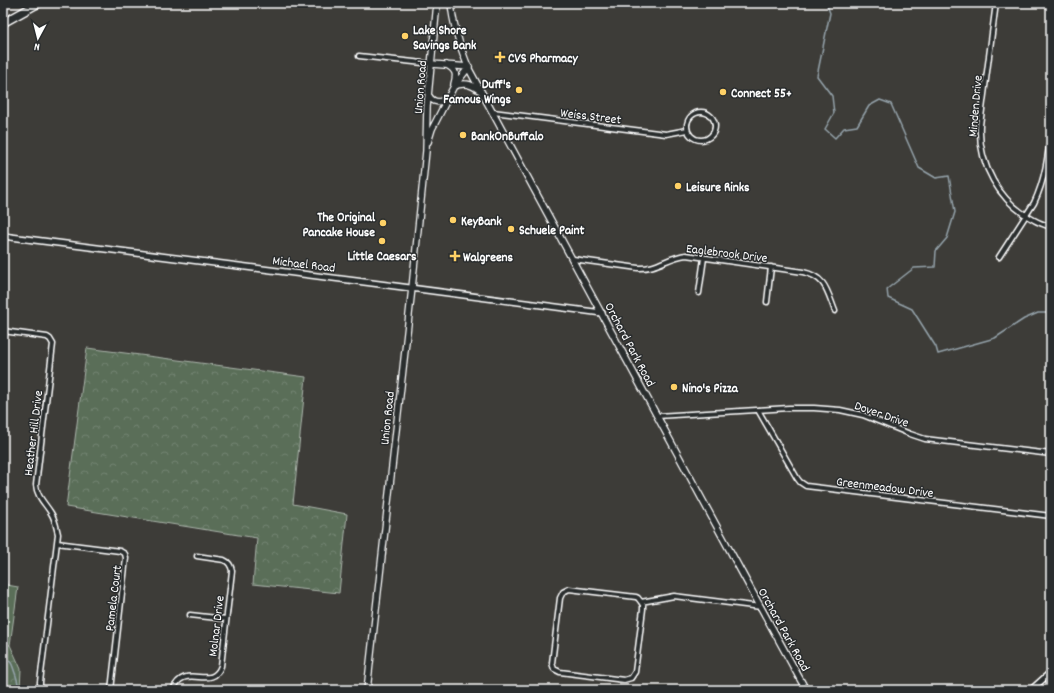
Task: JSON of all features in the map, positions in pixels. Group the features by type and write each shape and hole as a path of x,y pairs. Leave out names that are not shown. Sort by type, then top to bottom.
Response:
{"highway":[{"path":"3,24 38,3"}],"main road":[{"name":"Union Road","path":"367,690 412,288 426,148 428,96 437,3"},
{"name":"Orchard Park Road","path":"451,3 452,21 458,42 469,67 806,690"},
{"path":"432,64 469,67"},
{"path":"445,64 455,71 454,86 468,84 475,86 482,92"},
{"name":"Union Road","path":"426,148 432,129 447,99 454,86 469,67"},
{"path":"428,96 436,102 443,102 447,99"}],"street":[{"name":"Minden Drive","path":"996,3 980,125 981,142 988,170 994,182 1007,199 1026,216 1051,227"},
{"path":"359,56 432,64"},
{"name":"Weiss Street","path":"493,112 666,134 687,130"},
{"path":"702,112 712,117 715,127 714,133 705,140 694,139 687,130 688,120 692,115 702,112"},
{"path":"1000,257 1026,216 1040,189 1047,162 1051,131"},
{"name":"Michael Road","path":"3,236 602,313"},
{"name":"Eaglebrook Drive","path":"572,259 641,268 653,266 681,256 686,256 803,272 818,277 824,285 835,311"},
{"path":"699,292 704,258"},
{"path":"767,302 772,267"},
{"name":"Heather Hill Drive","path":"3,331 47,337 53,344 36,485 37,494 51,513 58,534 40,682 40,686 44,690"},
{"name":"Dover Drive","path":"657,416 806,408 840,410 863,415 925,439 1051,454"},
{"name":"Greenmeadow Drive","path":"758,410 797,478 806,486 1051,516"},
{"name":"Pamela Court","path":"57,543 120,550 126,558 111,690"},
{"name":"Molnar Drive","path":"173,690 177,682 184,677 211,677 217,673 221,666 232,571 230,564 224,560 197,556"},
{"path":"569,589 636,597 641,602 643,609 635,672 631,678 624,680 560,672 554,669 552,659 560,598 563,592 569,589"},
{"path":"641,602 674,596 761,607"},
{"path":"190,615 226,619"},
{"path":"1031,690 1051,672"}],"green space":[{"path":"87,348 306,377 293,504 347,514 339,593 253,584 257,538 66,507"},
{"path":"3,581 6,581 7,585 18,587 10,645 3,645"},
{"path":"3,645 10,645 21,669 20,690 3,690"}],"waterway":[{"path":"826,3 830,13 817,76 832,96 834,113 825,129 835,138 844,128 857,126 869,106 880,100 891,104 919,168 936,178 949,176 955,212 947,238 936,251 935,267 914,268 887,289 888,298 912,309 936,347 938,354 995,338 1024,319 1038,313 1051,313"},
{"path":"3,658 9,660 12,664 18,681 18,690"}],"place":[{"name":"Lake Shore Savings Bank","path":"405,36"},
{"name":"CVS Pharmacy","path":"500,57"},
{"name":"Duff's Famous Wings","path":"519,90"},
{"name":"Connect 55+","path":"723,92"},
{"name":"BankOnBuffalo","path":"463,135"},
{"name":"Leisure Rinks","path":"678,186"},
{"name":"KeyBank","path":"453,220"},
{"name":"The Original Pancake House","path":"383,223"},
{"name":"Schuele Paint","path":"511,229"},
{"name":"Little Caesars","path":"382,241"},
{"name":"Walgreens","path":"455,256"},
{"name":"Nino's Pizza","path":"674,387"}]}
